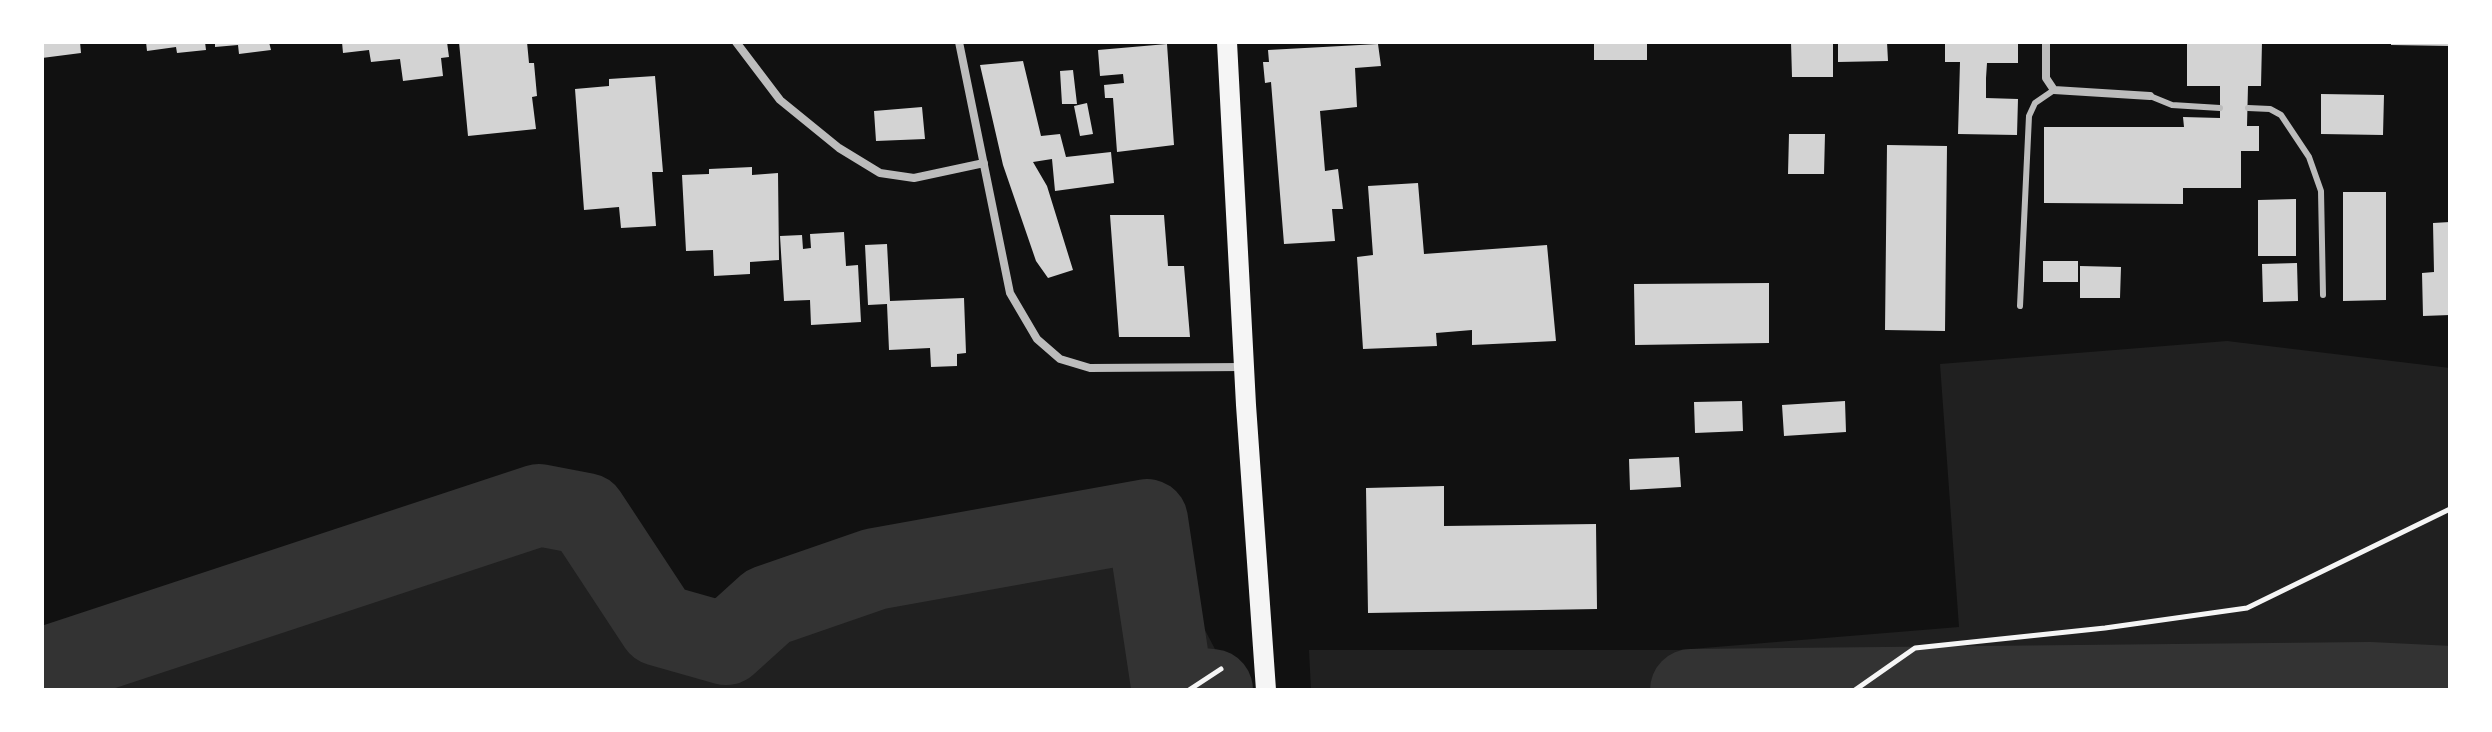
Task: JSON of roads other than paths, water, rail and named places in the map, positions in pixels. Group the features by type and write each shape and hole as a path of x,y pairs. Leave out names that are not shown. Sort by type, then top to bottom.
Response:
{"main road":[{"path":"1227,42 1244,367 1266,681"}],"street":[{"path":"736,42 780,100 839,148 880,173 914,178 984,163"},
{"path":"959,42 1010,293 1037,339 1060,359 1090,368 1244,367"},
{"path":"2046,42 2046,78 2054,90 2150,96"}],"lane":[{"path":"2020,306 2029,116 2035,103 2054,90"},
{"path":"2150,96 2172,105 2220,108"},
{"path":"2248,108 2270,109 2281,115 2309,157 2321,191 2323,295"}],"waterway":[{"path":"42,669 539,505 586,514 659,625 726,644 768,606 875,569 1147,520 1172,686 1212,690"},
{"path":"1691,690 2369,683 2450,687"}]}
